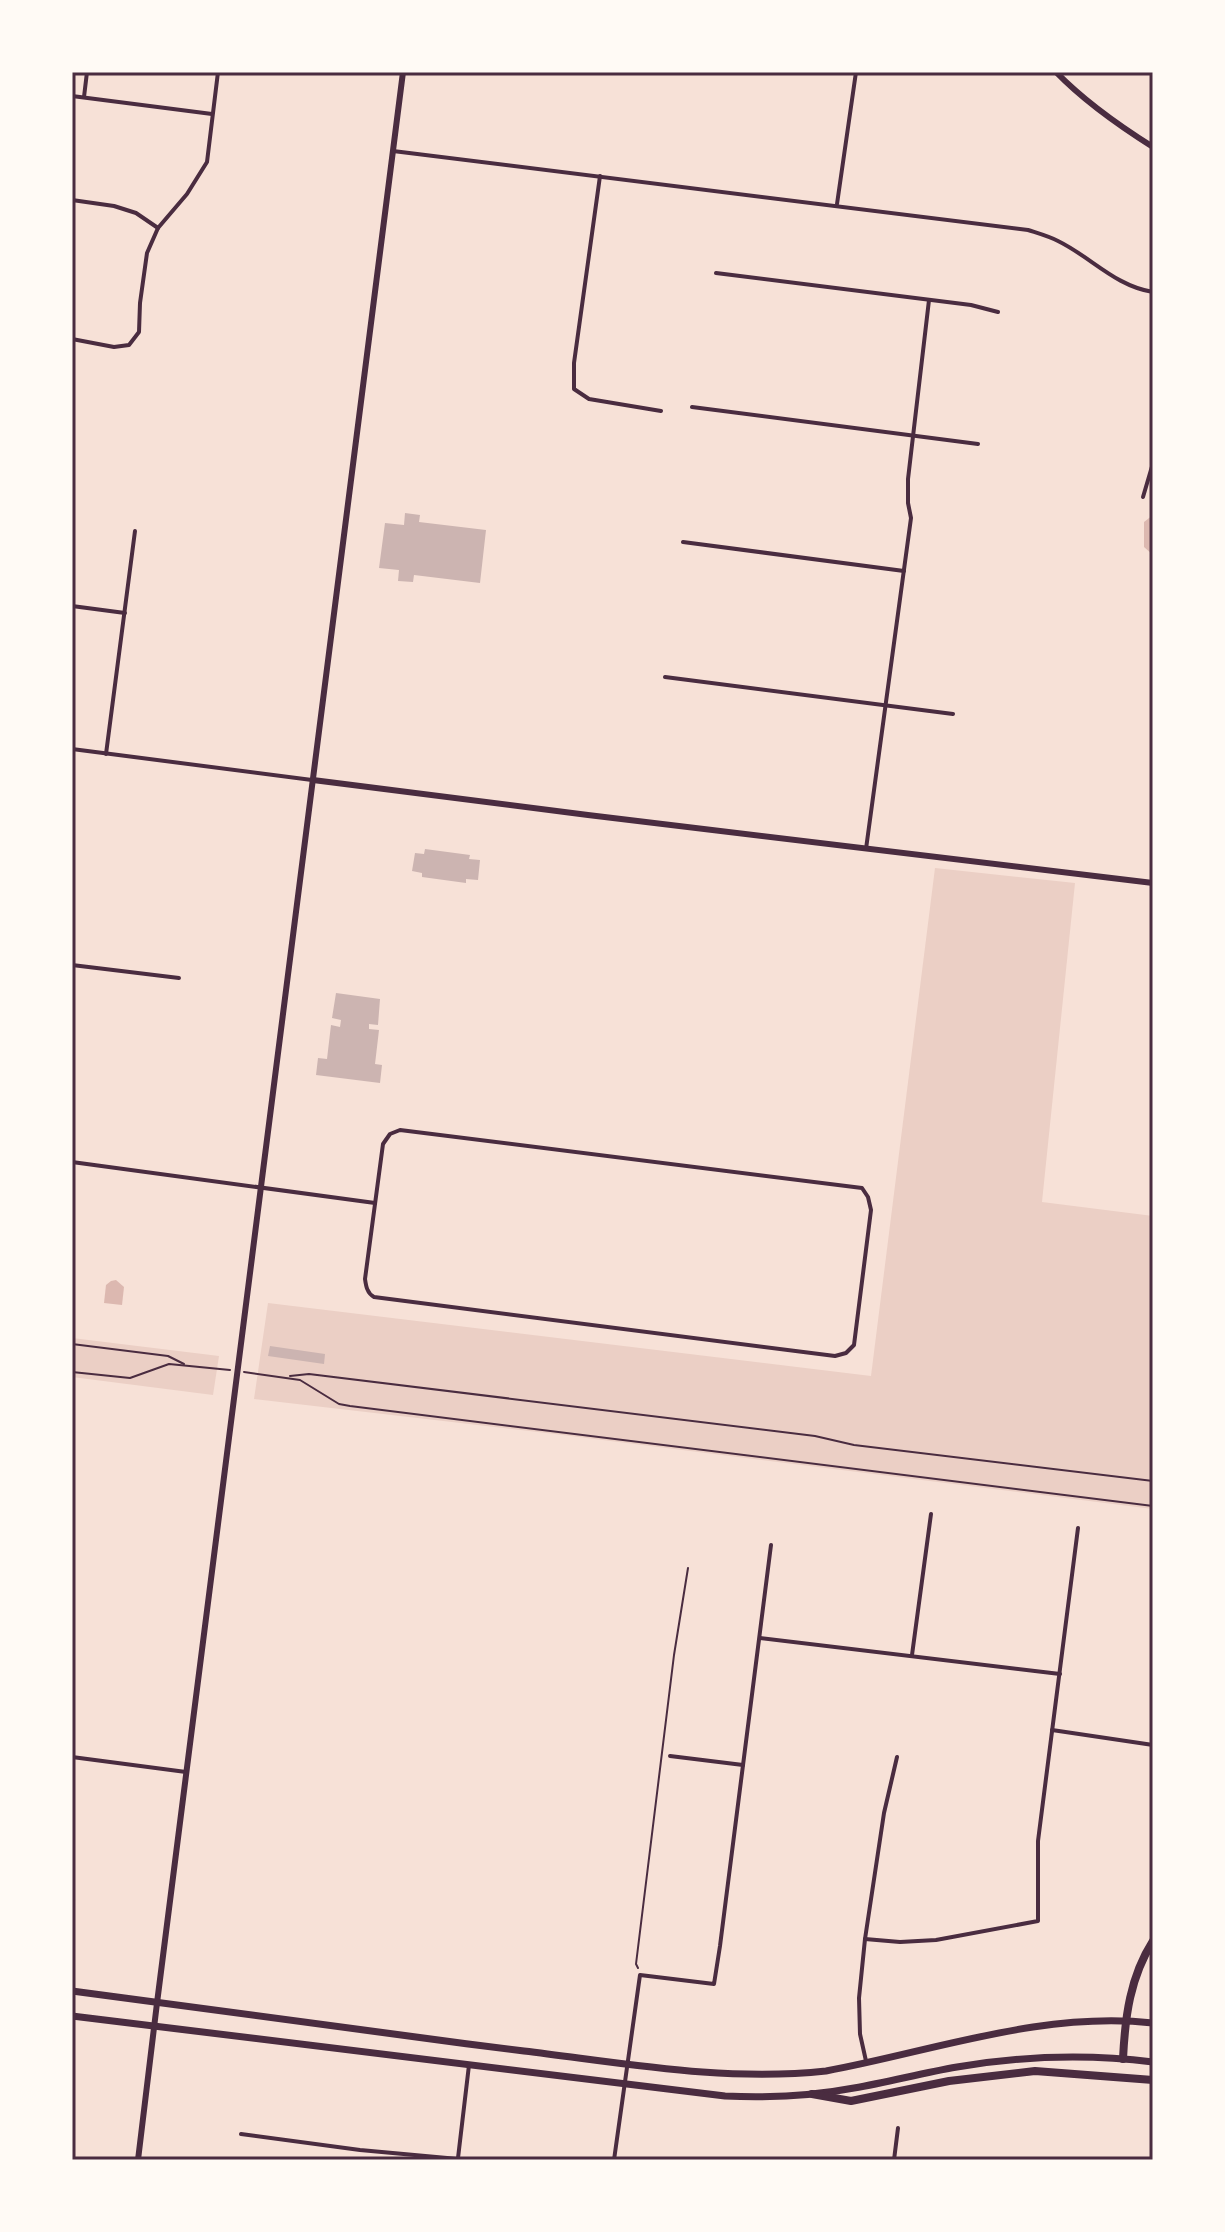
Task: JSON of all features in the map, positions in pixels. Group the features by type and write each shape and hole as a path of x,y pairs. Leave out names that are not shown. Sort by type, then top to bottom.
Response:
{"highway":[{"path":"1123,2059 1125,2021 1132,1986 1153,1941"},
{"path":"812,2094 851,2101 949,2081 1035,2071 1153,2080"}],"main road":[{"path":"72,1991 716,2074 826,2071 1027,2027 1071,2022 1153,2023"},
{"path":"72,2016 725,2096 812,2094 980,2064 1047,2058 1153,2062"}],"street":[{"path":"84,97 87,72"},
{"path":"72,339 114,347 129,345 139,332 147,253 158,228 187,194 207,162 218,72"},
{"path":"138,2160 403,72"},
{"path":"837,205 856,72"},
{"path":"1056,72 1095,108 1153,147"},
{"path":"72,96 213,114"},
{"path":"393,151 1028,230 1058,241 1120,282 1153,292"},
{"path":"600,176 574,363 574,389 589,399 661,411"},
{"path":"72,200 114,206 136,213 158,228"},
{"path":"716,273 971,305 998,312"},
{"path":"866,849 911,518 908,491 929,300"},
{"path":"692,407 978,444"},
{"path":"1143,497 1153,463"},
{"path":"106,754 135,531"},
{"path":"683,542 904,571"},
{"path":"72,606 125,613"},
{"path":"665,677 953,714"},
{"path":"72,749 1153,883"},
{"path":"72,965 179,978"},
{"path":"400,1130 862,1188 871,1210 854,1345 846,1353 835,1356 378,1298 370,1295 365,1279 375,1203 383,1144 390,1134 400,1130"},
{"path":"72,1162 375,1203"},
{"path":"912,1655 931,1514"},
{"path":"865,1939 900,1942 936,1940 1038,1921 1038,1841 1078,1528"},
{"path":"614,2160 640,1975 714,1984 771,1545"},
{"path":"759,1638 1060,1674"},
{"path":"1052,1730 1153,1745"},
{"path":"670,1756 743,1765"},
{"path":"72,1757 186,1772"},
{"path":"867,2063 860,2034 859,2009 865,1939 884,1813 897,1757"},
{"path":"241,2134 458,2159 469,2065"},
{"path":"894,2160 898,2128"}],"path":[{"path":"72,1344 168,1356 185,1364 169,1364 130,1378 72,1372"},
{"path":"1153,1481 309,1374 284,1377 300,1380 339,1404 350,1406 1153,1506"},
{"path":"640,1975 636,1964 674,1655 688,1568"}],"shaded area":[{"path":"1153,515 1153,555 1144,547 1144,522"},
{"path":"935,868 1075,883 1042,1202 1153,1216 1153,1509 254,1399 268,1303 871,1376"},
{"path":"116,1280 124,1287 122,1305 104,1303 106,1285"},
{"path":"72,1338 219,1356 213,1395 72,1377"}],"building":[{"path":"405,513 420,515 419,522 486,530 480,583 414,575 413,582 398,581 399,570 379,568 385,523 404,525"},
{"path":"425,849 470,855 469,859 480,860 478,880 466,879 466,883 422,877 422,873 412,871 415,853 424,854"},
{"path":"336,993 380,999 378,1025 369,1024 369,1029 379,1030 375,1064 382,1065 380,1083 316,1075 318,1058 327,1059 331,1025 340,1027 341,1020 332,1018"},
{"path":"270,1346 325,1354 324,1364 268,1356"}]}
